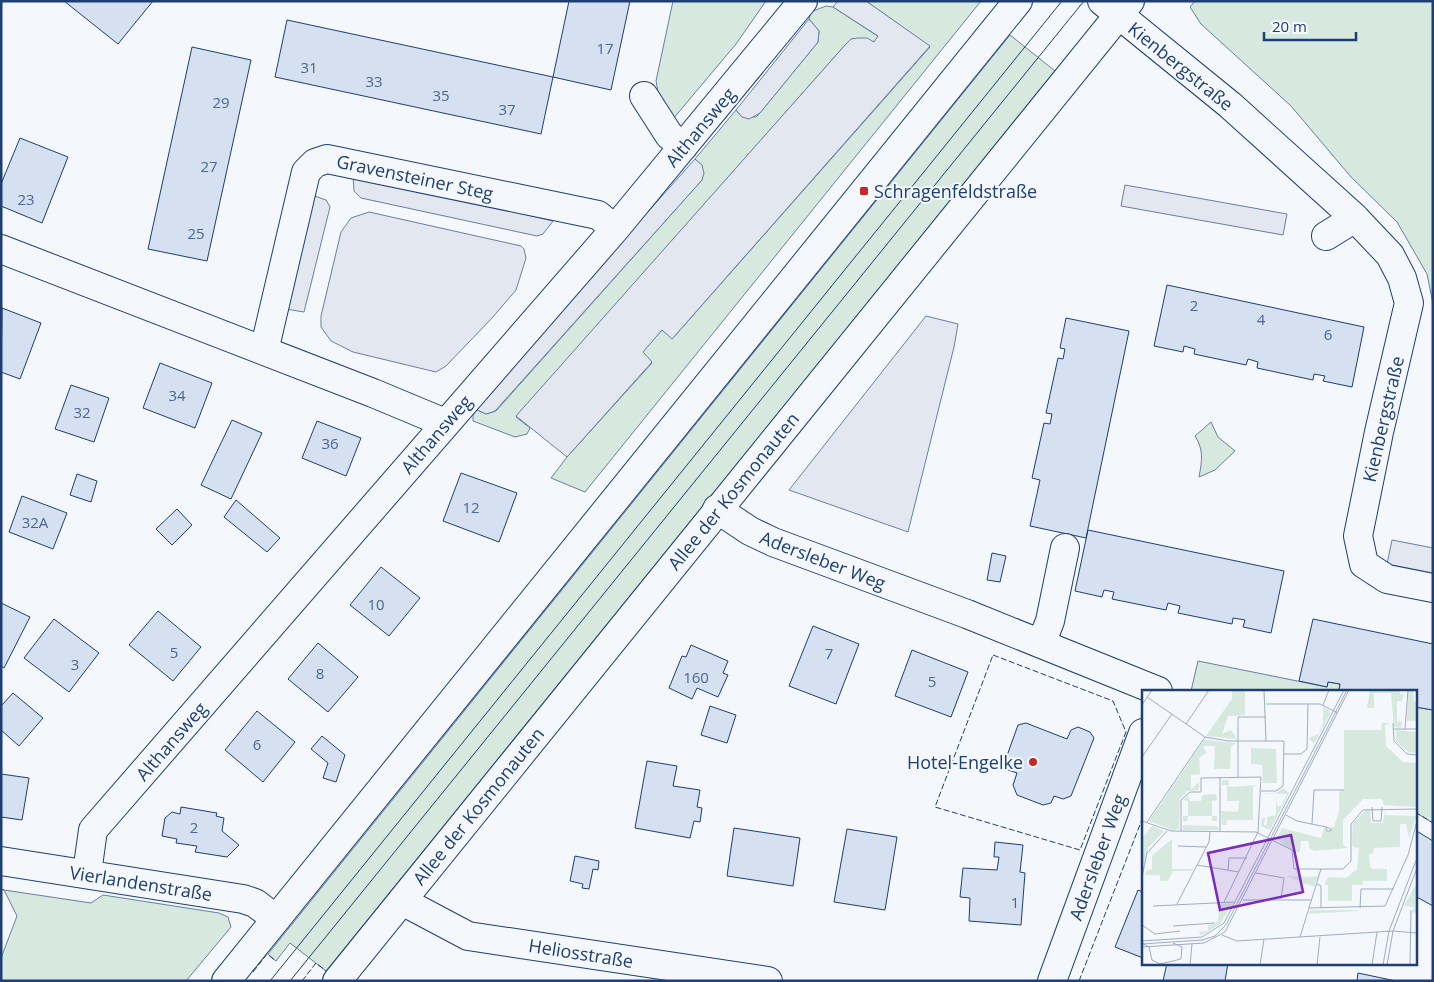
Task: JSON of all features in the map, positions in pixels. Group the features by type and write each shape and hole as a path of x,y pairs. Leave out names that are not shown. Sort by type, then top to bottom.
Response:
{"street":[{"name":"Althansweg","path":"87,873 94,830 615,229 803,1"},
{"path":"226,981 1018,1"},
{"name":"Kienbergstraße","path":"1117,6 1230,105 1354,218 1390,255 1402,278 1409,303 1379,432 1358,536 1364,564 1387,579 1433,588"},
{"name":"Allee der Kosmonauten","path":"337,981 717,510 1117,6"},
{"path":"644,96 669,135 683,147"},
{"name":"Gravensteiner Steg","path":"264,351 306,172 315,163 327,159 598,215 615,229"},
{"path":"1326,236 1354,218"},
{"path":"1,249 445,423"},
{"name":"Adersleber Weg","path":"717,510 750,531 773,542 935,596 1041,644 1156,690"},
{"path":"1041,644 1050,621 1065,548"},
{"name":"Adersleber Weg","path":"1052,981 1142,736"},
{"name":"Vierlandenstraße","path":"1,861 243,899 254,903 276,919"},
{"name":"Heliosstraße","path":"402,901 468,936 768,981"}],"shaded area":[{"path":"673,1 766,1 736,44 673,119 659,97 656,81"},
{"path":"838,1 866,1 930,46 672,339 662,330 643,352 652,362 567,457 516,416 846,44 851,39 858,38 867,38 874,42 878,36 833,7"},
{"path":"866,1 981,1 585,492 551,478 567,457 652,363 642,352 662,330 673,338 930,47"},
{"path":"1195,1 1433,1 1433,304 1427,274 1397,222 1351,177 1291,106 1201,24 1190,7"},
{"path":"826,6 833,7 879,37 874,42 851,39 846,44 516,417 530,428 527,434 515,437 473,421 473,408 486,414 496,411 702,180 702,168 695,159 736,110 742,117 756,117 760,113 818,42 819,31 809,19 811,12"},
{"path":"809,19 819,31 818,42 760,113 749,119 742,117 736,110"},
{"path":"1010,35 1055,71 326,971 290,943 276,961 268,954"},
{"path":"695,159 702,165 704,173 702,180 495,411 486,414 473,408"},
{"path":"353,175 553,221 543,234 537,236 361,198 354,191"},
{"path":"1125,185 1287,214 1283,235 1121,206"},
{"path":"309,194 326,200 330,207 304,312 286,309"},
{"path":"369,212 521,246 524,249 526,258 516,290 446,366 436,372 353,352 331,341 321,327 321,316 341,232 351,218"},
{"path":"926,316 958,324 908,532 789,490"},
{"path":"1211,422 1218,437 1235,451 1215,470 1199,477 1202,456 1195,436"},
{"path":"1392,540 1433,548 1433,573 1387,564"},
{"path":"1198,661 1327,687 1328,682 1340,684 1339,690 1191,690"},
{"path":"1416,707 1433,710 1433,823 1416,813"},
{"path":"4,890 91,903 103,895 219,913 228,917 231,927 186,981 1,981 1,958 17,916"}],"building":[{"path":"64,1 153,1 118,44"},
{"path":"569,1 630,1 611,90 553,77"},
{"path":"287,20 553,77 541,134 275,77"},
{"path":"192,47 251,60 207,261 148,249"},
{"path":"20,138 68,157 42,223 1,206 1,184"},
{"path":"1167,285 1364,327 1352,387 1323,381 1325,376 1314,374 1313,380 1257,368 1258,362 1248,359 1246,365 1194,354 1195,349 1184,346 1183,352 1154,346"},
{"path":"2,308 41,323 20,379 1,372"},
{"path":"1066,318 1129,331 1086,538 1030,526 1040,480 1032,478 1044,423 1050,424 1052,414 1046,413 1058,358 1063,359 1065,349 1060,348"},
{"path":"160,363 212,383 195,428 143,408"},
{"path":"71,385 109,398 94,442 55,429"},
{"path":"232,420 262,433 231,499 201,485"},
{"path":"317,421 361,438 346,476 302,458"},
{"path":"461,473 517,493 499,542 443,521"},
{"path":"77,474 97,481 91,502 70,495"},
{"path":"22,496 67,513 53,549 9,532"},
{"path":"236,500 280,538 267,552 224,517"},
{"path":"177,509 192,525 172,545 156,529"},
{"path":"1088,530 1284,571 1271,633 1243,627 1245,620 1233,618 1232,624 1178,613 1180,606 1168,603 1166,610 1112,599 1114,592 1104,590 1102,597 1075,591"},
{"path":"992,553 1006,556 1000,582 987,580"},
{"path":"381,567 420,598 389,636 350,605"},
{"path":"1,603 30,617 4,668 1,666"},
{"path":"158,611 201,647 173,681 129,645"},
{"path":"54,619 99,653 69,692 24,658"},
{"path":"1313,619 1433,644 1433,710 1416,707 1416,690 1339,690 1340,684 1328,682 1327,687 1299,681"},
{"path":"813,626 859,644 836,704 789,686"},
{"path":"318,643 358,677 328,712 288,679"},
{"path":"691,645 728,661 723,673 728,675 718,697 697,688 692,699 669,688 682,656 686,657"},
{"path":"912,650 968,672 951,717 895,696"},
{"path":"13,693 43,718 19,746 1,730 1,706"},
{"path":"710,706 736,715 727,743 701,735"},
{"path":"257,711 295,742 263,782 225,750"},
{"path":"1026,723 1067,739 1071,730 1078,727 1090,732 1094,738 1071,796 1063,799 1054,796 1051,803 1043,805 1017,795 1013,785 1017,773 1005,769 1004,764 1018,725"},
{"path":"322,736 345,755 336,782 323,778 328,763 311,749"},
{"path":"647,761 677,766 673,786 700,790 697,807 702,808 700,822 694,821 690,838 635,828"},
{"path":"1,774 29,778 22,820 1,817"},
{"path":"181,807 217,813 216,816 224,818 222,831 239,845 227,857 195,852 197,846 176,843 177,839 162,836 165,818 172,812 180,814"},
{"path":"734,828 800,838 793,886 727,876"},
{"path":"847,829 897,837 885,910 834,902"},
{"path":"1416,831 1433,841 1433,906 1416,897"},
{"path":"995,842 1023,845 1020,872 1025,873 1021,925 969,921 970,898 960,897 963,868 997,870 999,857 994,857"},
{"path":"575,856 599,861 598,870 593,869 589,889 582,888 583,884 570,881"},
{"path":"1138,890 1142,892 1142,958 1115,947"},
{"path":"1167,964 1228,964 1225,981 1163,981"},
{"path":"1358,973 1396,981 1357,981"}],"tram line":[{"path":"270,981 1062,1"},
{"path":"290,981 1084,1"}],"fence":[{"path":"993,655 1113,701 1126,732 1080,850 935,807 993,655"},
{"path":"1416,813 1433,823"},
{"path":"1079,981 1142,820"},
{"path":"253,972 267,954 276,961"},
{"path":"302,981 316,963 326,971"}],"place":[{"name":"Schragenfeldstraße","path":"864,191"},
{"name":"Hotel-Engelke","path":"1033,762"}]}
